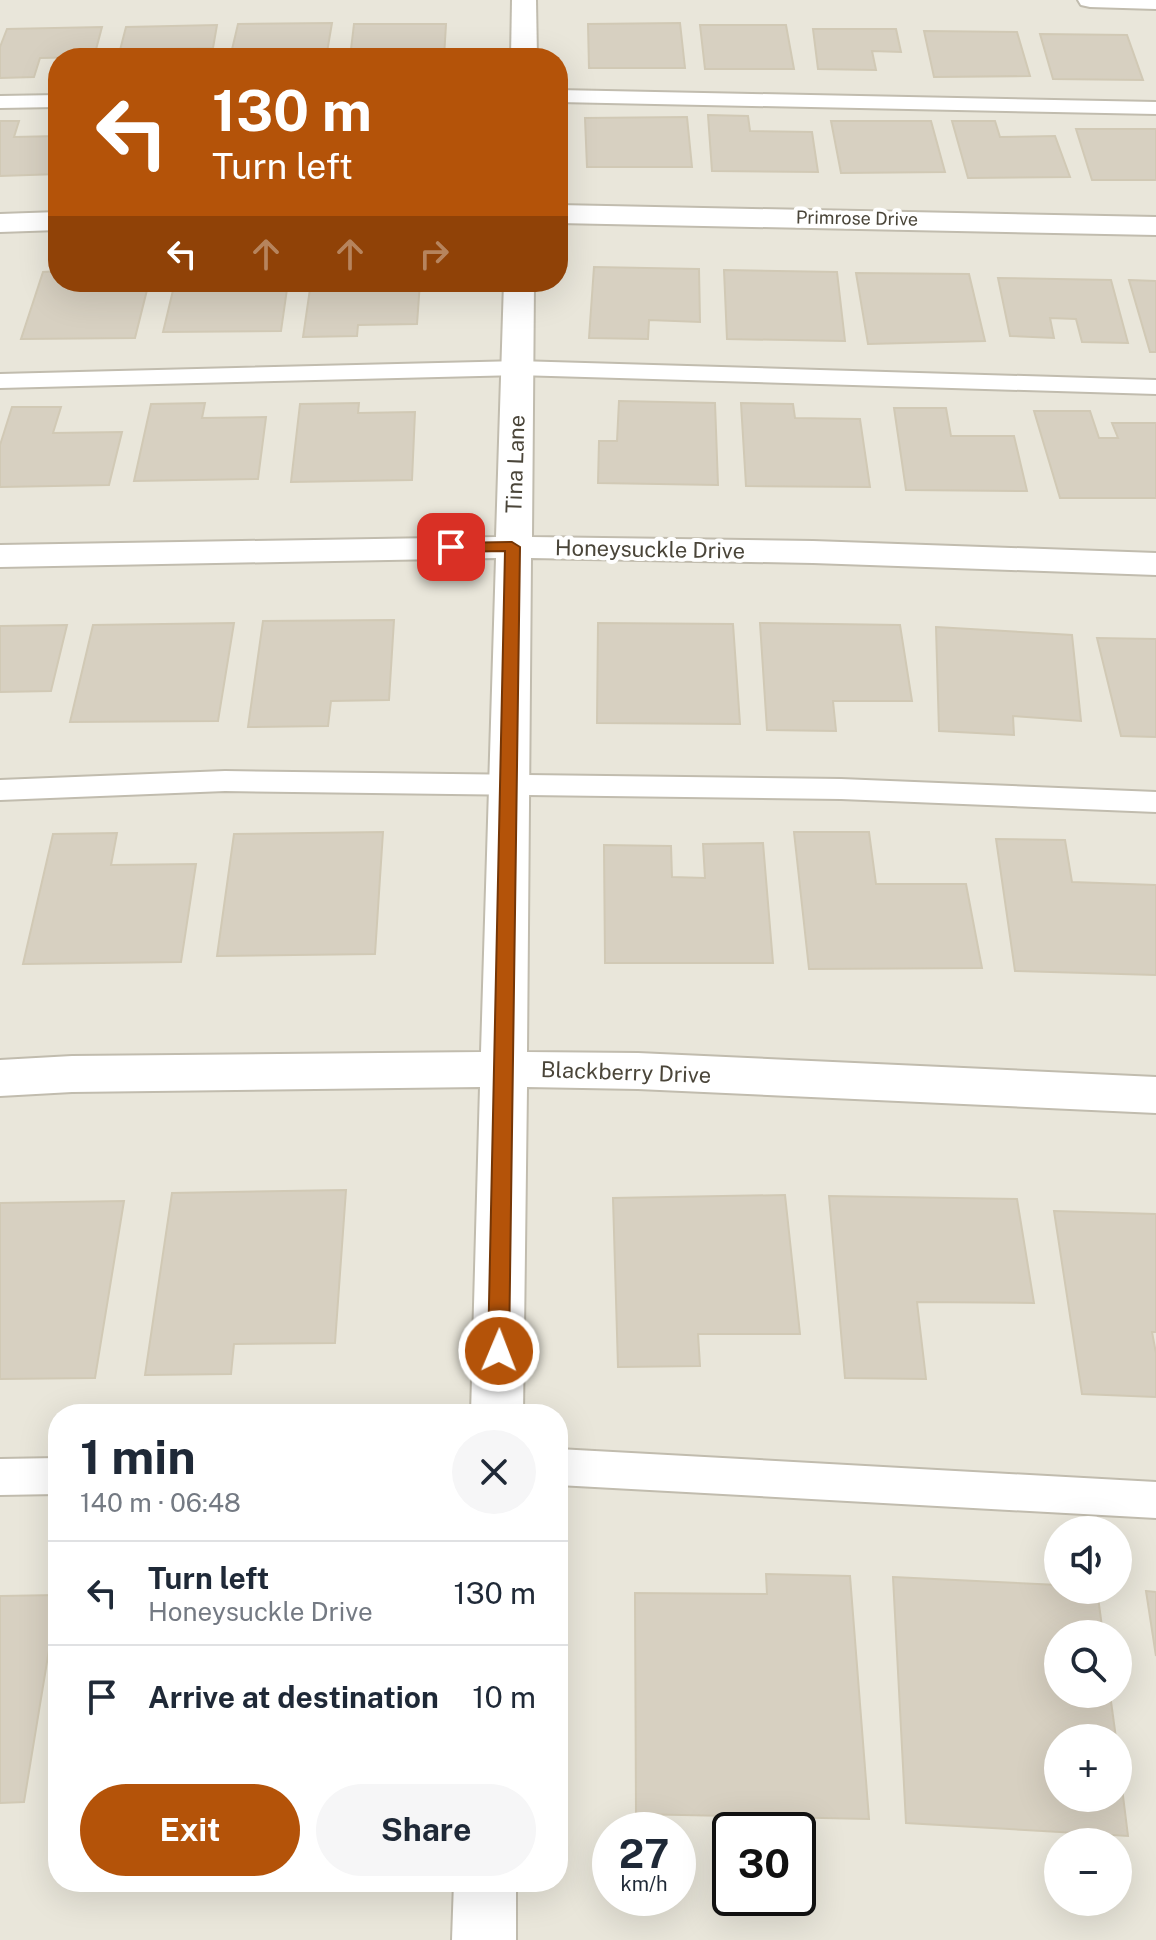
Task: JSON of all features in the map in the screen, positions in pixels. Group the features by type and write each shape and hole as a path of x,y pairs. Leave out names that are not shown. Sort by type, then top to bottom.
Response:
{"street":[{"path":"524,0 524,48"},
{"path":"1090,0 1156,2"},
{"name":"Primrose Drive","path":"568,214 1156,226"},
{"path":"0,223 48,221"},
{"name":"Tina Lane","path":"497,1404 519,292"},
{"name":"Honeysuckle Drive","path":"0,556 512,547 813,552 1156,564"},
{"name":"Blackberry Drive","path":"0,1078 72,1074 506,1069 638,1071 1156,1095"},
{"path":"484,1940 485,1892"}],"lane":[{"path":"568,96 1156,108"},
{"path":"0,102 48,101"},
{"path":"0,381 517,368 1156,387"},
{"path":"0,790 225,781 841,789 1156,802"},
{"path":"568,1468 1156,1500"},
{"path":"0,1477 48,1476"}],"shaded area":[{"path":"0,0 1156,0 1156,1940 0,1940"}],"building":[{"path":"332,23 328,48 232,48 238,24"},
{"path":"680,23 685,68 589,68 588,24"},
{"path":"354,24 446,24 445,48 351,48"},
{"path":"217,25 213,48 121,48 126,27"},
{"path":"700,25 786,25 794,69 705,69"},
{"path":"102,27 96,48 48,48 48,58 40,58 34,77 0,78 0,47 7,29"},
{"path":"813,29 896,29 901,52 872,51 876,70 818,69"},
{"path":"924,31 1017,32 1030,76 934,77"},
{"path":"1040,34 1127,35 1143,80 1053,79"},
{"path":"708,115 748,116 750,131 812,132 818,172 712,171"},
{"path":"687,117 692,167 587,167 585,118"},
{"path":"0,121 19,121 14,137 48,136 48,174 0,176"},
{"path":"831,121 931,121 945,172 841,173"},
{"path":"952,121 995,121 1000,137 1055,136 1070,177 968,178"},
{"path":"1076,129 1156,129 1156,180 1092,180"},
{"path":"594,267 699,269 700,322 649,320 648,339 589,338"},
{"path":"724,270 837,272 845,341 727,339"},
{"path":"43,272 48,272 48,292 146,292 135,338 21,339"},
{"path":"856,273 969,274 985,341 868,344"},
{"path":"998,278 1111,280 1128,343 1082,342 1076,319 1050,318 1054,338 1010,336"},
{"path":"1129,280 1156,281 1156,352 1150,352"},
{"path":"173,292 287,292 281,331 163,332"},
{"path":"310,292 419,292 417,324 358,325 357,336 303,337"},
{"path":"619,401 715,403 718,485 598,483 599,441 617,441"},
{"path":"205,403 202,418 266,417 258,479 134,481 151,404"},
{"path":"359,403 358,413 415,412 412,480 291,482 300,404"},
{"path":"741,403 793,404 795,418 860,419 870,487 746,486"},
{"path":"12,407 61,407 53,433 122,432 109,485 0,487 0,445"},
{"path":"894,408 946,408 951,436 1014,436 1027,491 906,490"},
{"path":"1034,411 1090,411 1099,438 1118,438 1112,423 1156,423 1156,498 1060,498"},
{"path":"394,620 389,700 331,701 328,726 248,727 263,621"},
{"path":"234,623 218,721 70,722 93,625"},
{"path":"598,623 733,624 740,724 597,723"},
{"path":"760,623 900,625 912,701 833,701 836,731 767,730"},
{"path":"67,625 51,691 0,692 0,626"},
{"path":"936,627 1072,635 1081,721 1013,716 1014,735 939,731"},
{"path":"1097,638 1156,639 1156,737 1121,736"},
{"path":"383,832 375,954 217,956 234,834"},
{"path":"794,832 869,832 876,884 966,884 982,968 809,969"},
{"path":"117,833 111,865 196,864 181,962 23,964 53,834"},
{"path":"996,839 1065,840 1072,882 1156,885 1156,975 1015,971"},
{"path":"763,843 773,963 605,963 604,845 671,846 672,877 705,878 703,844"},
{"path":"346,1190 335,1343 234,1344 231,1374 145,1375 172,1193"},
{"path":"785,1195 800,1334 698,1334 700,1366 618,1367 613,1198"},
{"path":"829,1196 1017,1199 1034,1303 917,1302 926,1379 845,1378"},
{"path":"124,1201 95,1378 0,1379 0,1203"},
{"path":"1054,1211 1156,1214 1156,1332 1152,1332 1156,1353 1156,1397 1082,1394"},
{"path":"766,1574 850,1576 869,1819 816,1818 816,1812 712,1812 712,1816 696,1815 696,1812 636,1812 635,1593 767,1594"},
{"path":"893,1577 1044,1584 1044,1604 1099,1604 1101,1620 1044,1620 1044,1708 1112,1708 1114,1724 1044,1724 1044,1812 1125,1812 1127,1828 1044,1828 1044,1831 906,1823"},
{"path":"1146,1591 1156,1592 1156,1656"},
{"path":"48,1595 48,1656 24,1802 0,1803 0,1596"}],"route":[{"path":"451,547 512,547 506,1069 499,1351"}]}
